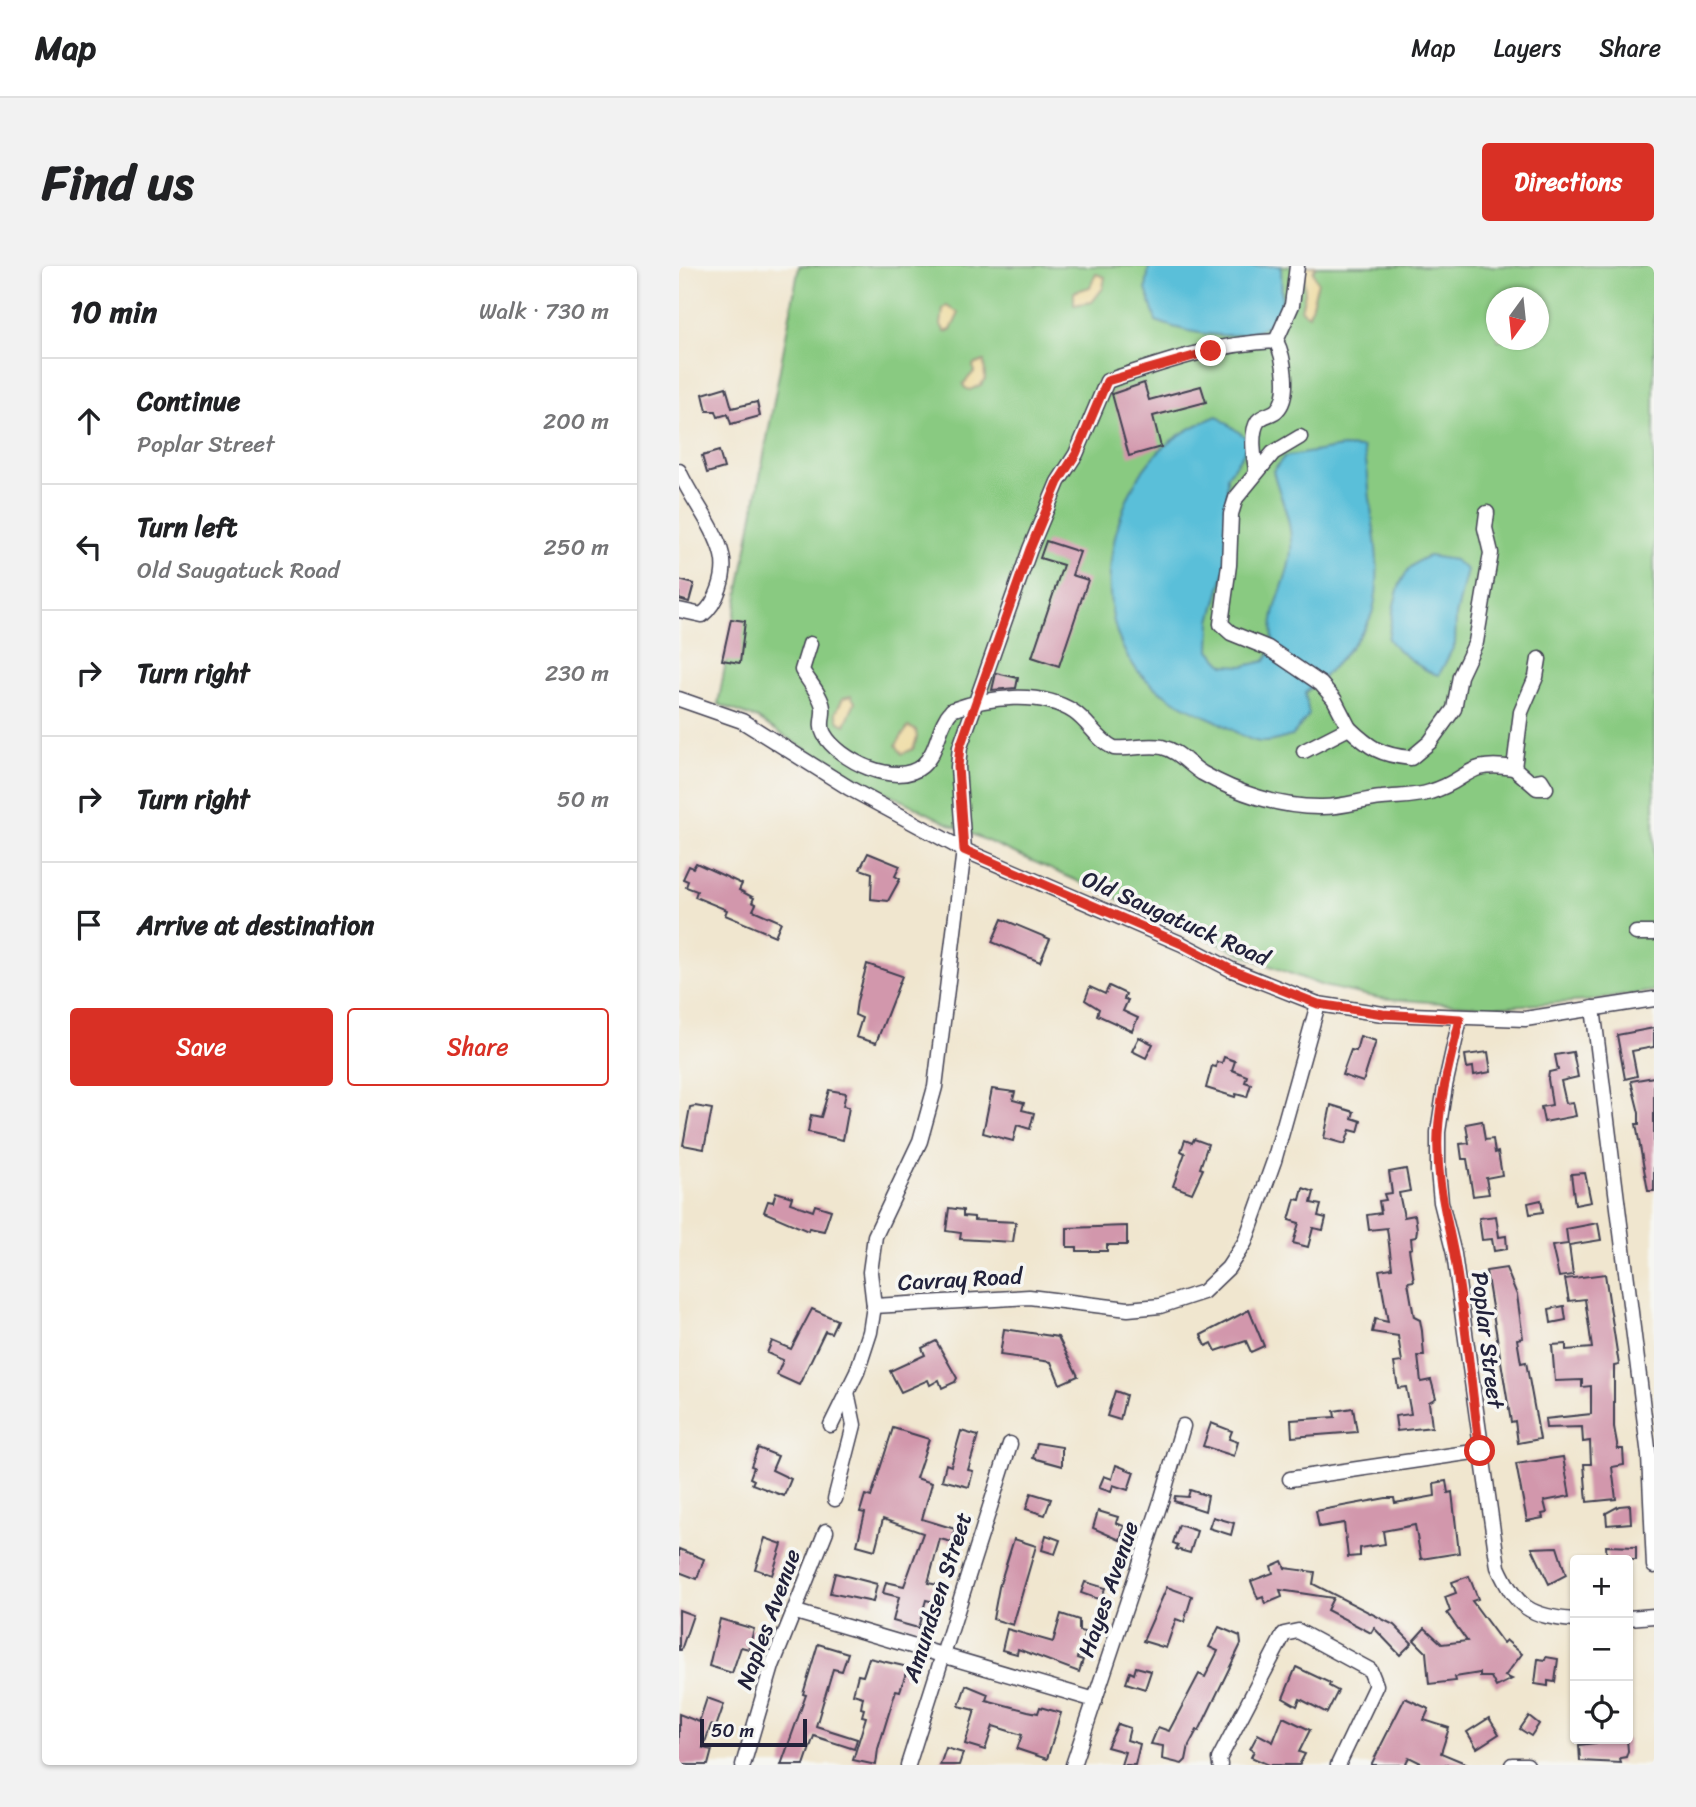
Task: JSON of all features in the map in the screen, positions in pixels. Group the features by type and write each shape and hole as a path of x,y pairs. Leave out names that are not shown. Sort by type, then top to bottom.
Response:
{"street":[{"path":"1256,470 1256,426 1259,419 1277,410 1282,399 1285,368 1276,341 1292,305 1297,266"},
{"name":"Cavray Road","path":"1276,341 1235,344 1187,355 1107,381 1076,454 1058,482 1044,514 958,755 964,850 935,1087 920,1141 875,1237 870,1272 874,1306 1029,1297 1128,1309 1160,1306 1203,1292 1228,1268 1245,1242 1274,1161 1318,1004"},
{"path":"1300,437 1273,453 1256,470 1236,498 1231,514 1229,565 1221,624 1231,634 1268,648 1321,684 1334,699 1349,728 1366,745 1377,751 1411,758 1430,742 1454,709 1460,676 1476,642 1488,580 1491,553 1485,528 1487,513"},
{"path":"679,471 723,556 720,586 713,606 702,615 679,610"},
{"path":"810,644 802,670 823,708 821,728 825,737 843,752 875,771 896,776 920,768 935,749 947,715 952,710 994,699 1025,699 1061,705 1074,712 1114,748 1144,745 1162,748 1182,756 1196,769 1228,786 1289,806 1347,807 1371,800 1427,793 1454,782 1478,765 1514,768 1531,782"},
{"path":"1514,768 1521,712 1536,677 1539,659"},
{"name":"Old Saugatuck Road","path":"679,699 743,721 849,788 964,850 1182,944 1232,970 1318,1004 1383,1014 1460,1019 1525,1019 1654,999"},
{"path":"1304,751 1349,728"},
{"path":"1636,933 1654,933"},
{"path":"1594,1008 1649,1456 1654,1566"},
{"name":"Poplar Street","path":"1460,1019 1444,1086 1438,1132 1438,1171 1441,1202 1454,1254 1498,1567 1512,1596 1529,1610 1551,1619 1570,1620"},
{"path":"831,1424 847,1392 870,1332 874,1306"},
{"path":"835,1499 854,1425 847,1392"},
{"name":"Hayes Avenue","path":"1073,1765 1163,1498 1183,1426"},
{"name":"Amundsen Street","path":"908,1765 1010,1444"},
{"path":"1290,1479 1480,1451"},
{"name":"Naples Avenue","path":"743,1765 772,1666 796,1612 826,1531"},
{"path":"796,1612 1095,1700"},
{"path":"1633,1618 1654,1616"},
{"path":"1220,1765 1219,1759 1284,1634 1299,1631 1370,1670 1376,1685 1338,1765"},
{"path":"1512,1765 1527,1765"}],"green space":[{"path":"799,266 1654,266 1654,991 1588,1001 1491,1007 1379,998 1323,986 1260,962 949,824 824,761 758,719 718,704"}],"sand":[{"path":"1303,266 1316,266 1313,272 1318,282 1309,315 1301,310 1305,293"},
{"path":"1096,274 1105,277 1103,288 1092,302 1074,305 1074,292 1090,287"},
{"path":"947,306 959,313 951,330 945,332 941,325 943,309"},
{"path":"984,361 985,379 981,385 970,390 965,388 963,384 974,372 973,365"},
{"path":"851,696 855,702 845,725 839,722 836,712 843,698"},
{"path":"908,727 916,730 917,738 913,749 902,754 896,745"}],"water":[{"path":"1149,266 1281,266 1282,312 1256,331 1239,334 1204,334 1156,321 1146,289"},
{"path":"1217,416 1248,439 1243,454 1227,476 1228,560 1211,621 1210,650 1224,665 1244,666 1265,661 1274,646 1273,620 1289,563 1291,539 1288,519 1273,471 1284,457 1342,447 1363,448 1366,463 1377,558 1373,610 1354,643 1305,693 1309,715 1292,736 1268,742 1243,736 1182,705 1154,686 1137,670 1123,647 1114,621 1110,593 1111,564 1124,507 1136,481 1151,460 1173,439"},
{"path":"1429,556 1454,560 1467,570 1456,616 1455,644 1439,675 1412,660 1388,639 1398,590 1403,579 1418,561"}],"building":[{"path":"1144,383 1149,400 1201,386 1206,402 1153,416 1161,447 1129,456 1112,394"},
{"path":"726,387 732,408 757,402 760,416 731,424 728,414 718,417 716,411 707,411 703,394"},
{"path":"719,451 724,468 707,473 702,456"},
{"path":"1046,541 1080,552 1072,575 1088,580 1059,666 1032,657 1063,565 1040,558"},
{"path":"679,580 694,584 689,602 679,599"},
{"path":"731,619 745,621 740,663 722,660"},
{"path":"996,673 1018,678 1016,688 992,690"},
{"path":"868,853 900,866 895,876 900,879 888,901 871,899 872,873 860,869"},
{"path":"696,863 742,884 739,890 754,898 752,902 756,904 753,910 781,922 775,936 725,915 727,910 695,897 697,891 686,887 688,881 683,879 689,866 693,868"},
{"path":"1002,919 1050,939 1040,962 992,942"},
{"path":"867,964 902,976 876,1043 856,1037 862,1018 855,1015 857,1001"},
{"path":"1109,986 1126,994 1124,999 1128,1000 1123,1011 1138,1018 1132,1031 1097,1015 1099,1009 1085,1000 1090,987 1105,994"},
{"path":"1654,1028 1654,1047 1632,1051 1637,1076 1625,1079 1617,1035"},
{"path":"1360,1036 1376,1041 1363,1082 1342,1075 1351,1050 1356,1051"},
{"path":"1139,1037 1153,1044 1146,1058 1132,1051"},
{"path":"1488,1052 1491,1072 1474,1075 1473,1067 1467,1068 1465,1055"},
{"path":"1573,1052 1578,1077 1561,1081 1566,1103 1573,1102 1576,1116 1544,1122 1541,1107 1552,1105 1549,1072 1558,1070 1555,1055"},
{"path":"1224,1057 1235,1061 1232,1070 1247,1076 1245,1082 1251,1084 1247,1097 1236,1094 1235,1097 1206,1088 1212,1066 1216,1067 1217,1062 1222,1063"},
{"path":"1654,1077 1654,1191 1648,1191 1636,1124 1639,1124 1639,1113 1631,1081"},
{"path":"992,1089 1015,1092 1013,1100 1024,1103 1022,1110 1034,1113 1030,1129 1017,1125 1013,1141 983,1133"},
{"path":"829,1090 846,1093 843,1106 849,1107 843,1140 808,1132 811,1115 821,1117"},
{"path":"1331,1105 1354,1112 1352,1118 1361,1121 1358,1132 1350,1130 1345,1144 1324,1138"},
{"path":"690,1107 712,1109 704,1149 683,1145"},
{"path":"1482,1121 1485,1140 1493,1139 1495,1153 1498,1152 1502,1175 1486,1178 1489,1194 1473,1196 1467,1159 1462,1159 1460,1144 1469,1143 1466,1124"},
{"path":"1194,1139 1208,1144 1200,1168 1203,1169 1192,1193 1173,1186 1185,1153 1181,1151 1185,1140 1192,1143"},
{"path":"1406,1169 1410,1191 1399,1193 1404,1217 1415,1215 1417,1229 1416,1237 1411,1238 1412,1248 1409,1249 1414,1281 1408,1282 1414,1317 1420,1320 1422,1331 1424,1356 1418,1356 1421,1382 1431,1380 1436,1398 1429,1402 1432,1427 1397,1431 1395,1416 1411,1414 1406,1387 1398,1388 1394,1363 1402,1362 1398,1336 1372,1332 1375,1319 1388,1322 1379,1270 1392,1268 1387,1228 1369,1230 1367,1215 1381,1213 1379,1201 1386,1200 1384,1194 1392,1193 1389,1172"},
{"path":"1585,1173 1591,1202 1575,1205 1571,1174"},
{"path":"1303,1188 1314,1192 1311,1203 1321,1205 1318,1216 1326,1218 1323,1230 1313,1228 1308,1247 1293,1243 1299,1223 1289,1220 1295,1199 1300,1200"},
{"path":"776,1192 792,1197 790,1203 813,1211 815,1205 831,1210 824,1231 809,1228 808,1231 764,1212 768,1201 773,1202"},
{"path":"1541,1200 1543,1212 1530,1214 1528,1203"},
{"path":"949,1208 963,1210 963,1216 974,1217 974,1220 1016,1222 1013,1242 960,1239 961,1233 946,1231"},
{"path":"1496,1216 1499,1237 1506,1236 1507,1249 1494,1251 1492,1239 1482,1240 1479,1218"},
{"path":"1598,1223 1601,1240 1569,1245 1573,1275 1559,1277 1552,1246 1568,1244 1566,1229"},
{"path":"1127,1226 1127,1245 1107,1245 1107,1251 1077,1251 1077,1247 1067,1247 1067,1228"},
{"path":"1506,1268 1517,1295 1523,1338 1517,1339 1521,1363 1526,1362 1540,1439 1518,1443 1515,1421 1511,1422 1486,1271"},
{"path":"1605,1274 1619,1365 1614,1366 1614,1427 1618,1449 1623,1449 1624,1465 1612,1467 1616,1499 1587,1502 1584,1464 1591,1464 1590,1441 1583,1442 1582,1427 1546,1428 1545,1419 1591,1414 1591,1386 1582,1387 1582,1380 1555,1381 1552,1345 1566,1344 1566,1350 1592,1348 1585,1299 1569,1301 1565,1279"},
{"path":"1564,1306 1566,1320 1551,1323 1549,1309"},
{"path":"812,1309 837,1320 831,1333 825,1331 799,1385 777,1375 783,1360 767,1353 772,1341 791,1349"},
{"path":"1249,1310 1264,1346 1251,1352 1246,1341 1216,1351 1212,1343 1206,1346 1201,1335"},
{"path":"1004,1329 1058,1337 1078,1376 1060,1384 1051,1362 1000,1355"},
{"path":"936,1341 957,1378 955,1382 942,1388 939,1380 930,1385 928,1380 901,1392 890,1371 925,1355 922,1348"},
{"path":"1115,1391 1126,1395 1120,1420 1107,1416"},
{"path":"1353,1408 1357,1432 1292,1437 1291,1420 1335,1417 1334,1411"},
{"path":"1211,1423 1232,1431 1229,1439 1238,1442 1234,1456 1203,1446"},
{"path":"893,1428 929,1439 916,1478 932,1483 922,1519 955,1529 952,1542 940,1539 928,1583 938,1585 934,1602 926,1600 918,1628 893,1621 899,1597 883,1593 886,1582 904,1586 923,1533 883,1519 875,1550 857,1545 865,1513 860,1512 865,1495 871,1497"},
{"path":"961,1431 978,1436 968,1470 973,1471 969,1487 942,1480 946,1464 951,1466"},
{"path":"1037,1443 1062,1447 1062,1466 1033,1458"},
{"path":"758,1448 778,1456 772,1470 791,1479 784,1496 752,1484 754,1480 750,1478 754,1467 751,1466"},
{"path":"1563,1457 1570,1496 1544,1501 1547,1513 1542,1514 1543,1518 1527,1521 1516,1464"},
{"path":"1116,1465 1134,1472 1128,1490 1113,1485 1111,1492 1099,1488 1104,1476 1112,1479"},
{"path":"1446,1481 1448,1493 1452,1492 1459,1553 1421,1559 1415,1525 1383,1531 1385,1544 1360,1548 1360,1556 1348,1557 1344,1523 1319,1527 1316,1511 1386,1498 1394,1498 1395,1503 1435,1496 1434,1483"},
{"path":"1190,1490 1208,1496 1205,1511 1174,1501 1175,1496 1188,1497"},
{"path":"1031,1493 1051,1499 1045,1515 1026,1509"},
{"path":"1630,1505 1631,1523 1607,1525 1606,1513 1619,1506"},
{"path":"1098,1511 1118,1517 1116,1523 1124,1526 1120,1540 1093,1528"},
{"path":"1213,1517 1234,1523 1231,1535 1209,1528"},
{"path":"1179,1525 1197,1531 1190,1553 1176,1549 1178,1545 1173,1543"},
{"path":"1046,1535 1060,1540 1055,1554 1042,1550"},
{"path":"765,1538 782,1544 772,1575 755,1569"},
{"path":"1014,1539 1036,1546 1013,1625 993,1619 999,1587"},
{"path":"1606,1546 1636,1547 1636,1560 1633,1560 1633,1555 1607,1555"},
{"path":"1557,1547 1566,1575 1549,1584 1532,1548"},
{"path":"679,1549 704,1559 697,1579 679,1572"},
{"path":"1282,1561 1285,1568 1315,1572 1313,1584 1394,1625 1412,1643 1400,1655 1374,1628 1371,1633 1327,1610 1333,1598 1280,1590 1282,1597 1265,1604 1263,1597 1258,1599 1251,1581 1273,1573 1271,1566"},
{"path":"835,1573 877,1584 873,1602 830,1593"},
{"path":"1469,1576 1478,1599 1472,1601 1503,1643 1506,1640 1522,1654 1505,1676 1512,1679 1496,1687 1491,1677 1480,1677 1480,1673 1455,1677 1456,1681 1429,1684 1426,1652 1414,1640 1425,1628 1442,1644 1467,1641 1447,1613 1450,1611 1445,1597 1456,1593 1452,1582"},
{"path":"1085,1582 1105,1588 1101,1600 1081,1593"},
{"path":"1167,1587 1192,1596 1184,1622 1176,1619 1166,1648 1143,1641"},
{"path":"679,1610 693,1615 681,1650 679,1650"},
{"path":"1061,1614 1079,1620 1079,1631 1085,1632 1077,1658 1083,1660 1079,1672 1018,1649 1017,1654 1002,1650 1007,1629 1053,1642"},
{"path":"720,1619 754,1629 749,1649 741,1647 732,1673 709,1666"},
{"path":"1219,1627 1240,1636 1241,1644 1199,1731 1197,1730 1189,1745 1186,1760 1182,1764 1162,1759 1163,1746 1151,1744 1158,1727 1169,1731 1199,1674 1205,1677 1218,1651 1209,1647"},
{"path":"818,1644 848,1653 842,1671 833,1669 816,1726 857,1739 854,1749 814,1736 804,1765 781,1765 806,1695 803,1694"},
{"path":"1546,1657 1558,1659 1555,1682 1548,1681 1548,1686 1535,1684 1538,1659 1545,1660"},
{"path":"869,1658 908,1667 900,1691 896,1690 878,1749 876,1765 853,1760 866,1717 862,1716 863,1697 853,1694 858,1675 863,1676"},
{"path":"1136,1667 1151,1671 1145,1689 1126,1683 1130,1672 1134,1674"},
{"path":"1296,1667 1330,1683 1329,1686 1338,1691 1327,1713 1300,1699 1297,1706 1283,1698"},
{"path":"966,1685 988,1694 986,1700 1038,1713 1040,1707 1061,1713 1047,1759 1017,1749 1022,1735 993,1726 985,1750 965,1744 975,1710 959,1706"},
{"path":"707,1698 724,1704 716,1727 711,1725 703,1748 712,1750 708,1765 679,1765 679,1714 699,1722"},
{"path":"1405,1698 1429,1709 1424,1720 1449,1728 1441,1753 1470,1765 1425,1765 1409,1757 1405,1765 1371,1765"},
{"path":"1529,1716 1539,1724 1531,1736 1520,1729"},
{"path":"1283,1717 1310,1730 1299,1752 1305,1754 1299,1765 1269,1765 1251,1757 1254,1751 1250,1749 1258,1734 1273,1742"},
{"path":"1489,1718 1499,1734 1477,1748 1467,1732"},
{"path":"1118,1724 1130,1728 1127,1740 1140,1744 1135,1765 1121,1765 1125,1752 1107,1747"},
{"path":"1627,1744 1628,1751 1626,1757 1620,1758 1621,1763 1580,1761 1579,1745"},
{"path":"946,1748 963,1753 959,1765 940,1765"}],"route":[{"path":"1211,351 1187,355 1107,381 1076,454 1058,482 1030,549 960,747 958,767 964,850 1182,944 1232,970 1318,1004 1383,1014 1460,1019 1444,1086 1438,1132 1438,1171 1441,1202 1454,1254 1480,1451"}]}
